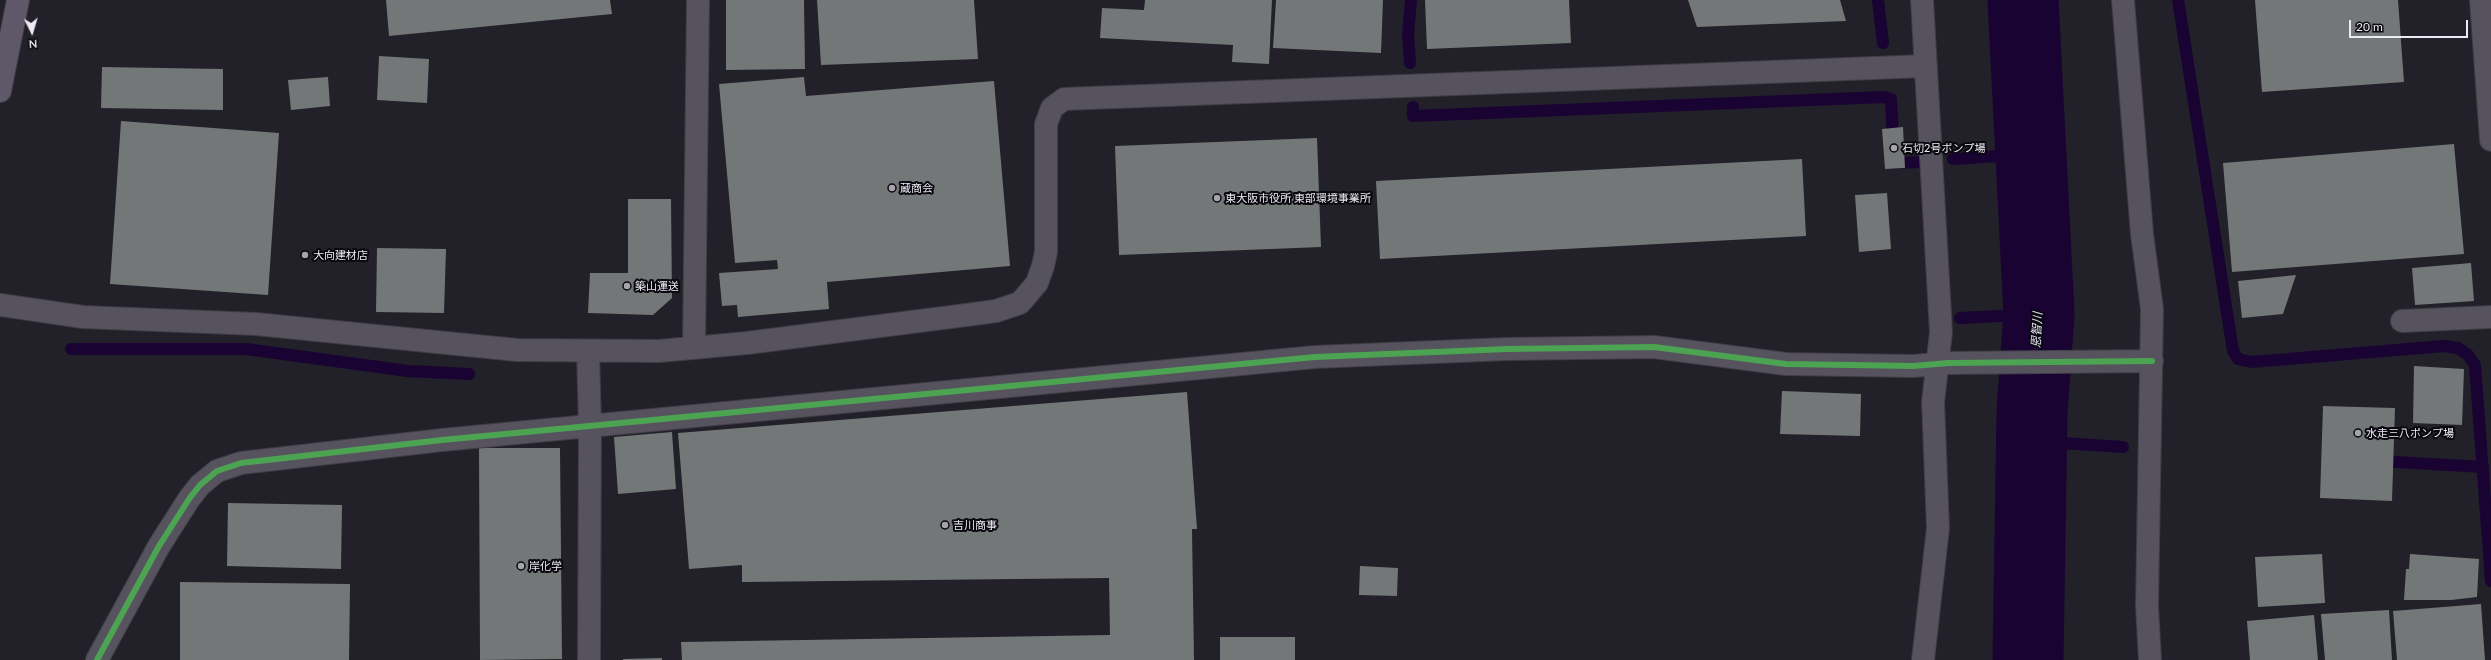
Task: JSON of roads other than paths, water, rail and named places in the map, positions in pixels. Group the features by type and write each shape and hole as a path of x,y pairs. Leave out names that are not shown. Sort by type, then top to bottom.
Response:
{"highway":[{"path":"0,90 18,0"}],"street":[{"path":"694,348 698,0"},
{"path":"1922,0 1943,364 1933,402 1938,528 1923,660"},
{"path":"2123,0 2142,234 2152,309 2143,361 2147,606 2150,660"},
{"path":"2481,0 2491,140"},
{"path":"0,305 83,317 256,324 517,350 588,352 694,348 974,314 996,311 1020,302 1037,283 1046,252 1046,124 1052,108 1064,99 1926,66"},
{"path":"2402,321 2491,317"},
{"path":"97,660 159,546 196,490 216,471 254,461 590,426 1315,357 1507,349 1654,347 1786,364 1943,364 2143,361"},
{"path":"588,352 590,426 589,660"}],"waterway":[{"path":"1410,63 1408,34 1411,0"},
{"path":"1878,0 1883,43"},
{"name":"恩智川","path":"2023,0 2039,314 2032,412 2028,660"},
{"path":"2178,0 2233,351 2238,359 2252,362 2444,346 2458,348 2468,355 2475,365 2491,581"},
{"path":"1413,107 1413,116 1884,97 1891,99 1894,163 1921,162"},
{"path":"1953,159 2031,154"},
{"path":"1960,318 2039,314"},
{"path":"71,349 246,349 408,371 469,374"},
{"path":"2032,441 2123,447"},
{"path":"2378,461 2483,467"}],"place":[{"name":"石切2号ポンプ場","path":"1894,148"},
{"name":"蔵商会","path":"892,188"},
{"name":"東大阪市役所 東部環境事業所","path":"1217,198"},
{"name":"大向建材店","path":"305,255"},
{"name":"築山運送","path":"627,286"},
{"name":"水走三八ポンプ場","path":"2358,433"},
{"name":"吉川商事","path":"945,525"},
{"name":"岸化学","path":"521,566"}]}
